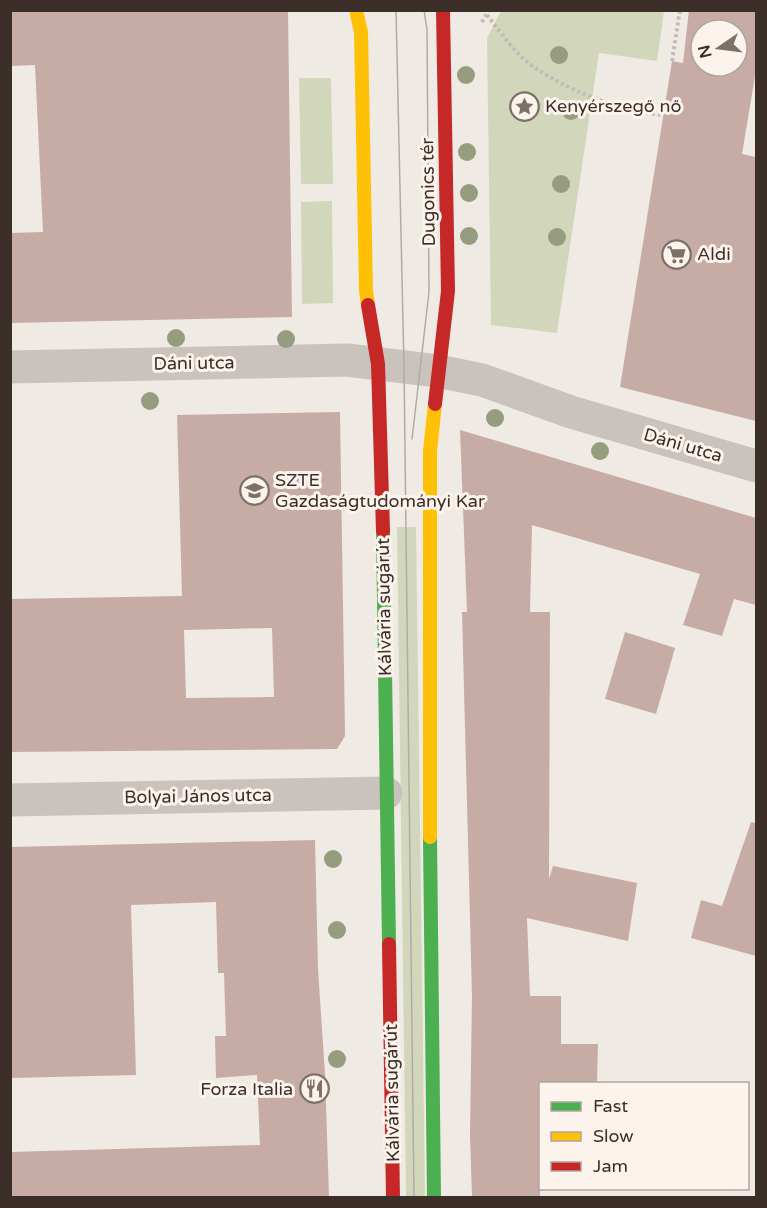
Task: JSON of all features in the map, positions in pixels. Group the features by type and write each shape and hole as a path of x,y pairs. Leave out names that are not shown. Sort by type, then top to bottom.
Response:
{"street":[{"path":"356,10 361,32 366,291 378,364 438,371 430,451 429,711 434,1197"},
{"name":"Dugonics tér","path":"438,371 448,291 443,10"},
{"name":"Dáni utca","path":"10,367 346,360 378,364"},
{"name":"Kálvária sugárút","path":"378,364 382,454 393,1197"},
{"name":"Dáni utca","path":"438,371 482,380 571,412 756,466"},
{"name":"Bolyai János utca","path":"10,800 386,793"}],"path":[{"path":"672,61 680,10"},
{"path":"487,15 526,60 555,80 581,94 650,114 664,115"}],"green space":[{"path":"501,11 664,11 657,61 599,53 557,333 491,325 487,38"},
{"path":"299,78 331,78 333,184 301,184"},
{"path":"332,201 333,303 302,304 301,202"},
{"path":"397,527 416,527 425,1198 406,1197"}],"building":[{"path":"10,10 288,10 292,317 10,323 10,233 43,232 35,65 10,66"},
{"path":"689,10 756,10 756,70 742,154 756,157 756,421 620,387 672,61 683,63"},
{"path":"340,412 345,736 337,749 10,752 10,599 182,596 177,415","holes":["272,628 274,697 186,698 184,630"]},
{"path":"460,430 756,518 756,605 734,599 722,636 683,625 700,574 532,525 530,612 550,612 549,879 553,866 637,883 628,941 527,918 530,996 561,996 561,1044 598,1044 597,1082 539,1082 540,1197 472,1197 470,1135 472,995 462,612 467,612"},
{"path":"625,632 675,648 656,714 605,699"},
{"path":"751,822 756,823 756,956 691,938 701,900 722,906"},
{"path":"315,840 318,969 325,1074 329,1197 10,1197 10,1152 260,1145 257,1075 216,1078 215,1036 226,1036 224,973 218,973 216,902 131,905 136,1075 10,1078 10,847"}],"tram line":[{"path":"396,10 404,367 414,1198"},
{"path":"412,439 429,292 427,30 424,10"}],"traffic: fast":[{"path":"383,531 389,944"},
{"path":"430,837 434,1198"}],"traffic: slow":[{"path":"356,10 361,32 368,305"},
{"path":"430,837 430,451 435,404"}],"traffic: jam":[{"path":"435,404 448,291 443,10"},
{"path":"368,305 378,364 383,531"},
{"path":"389,944 393,1198"}],"place":[{"name":"Kenyérszegő nő","path":"524,106"},
{"name":"Aldi","path":"676,254"},
{"name":"SZTE Gazdaságtudományi Kar","path":"254,490"},
{"name":"Forza Italia","path":"314,1089"}]}
